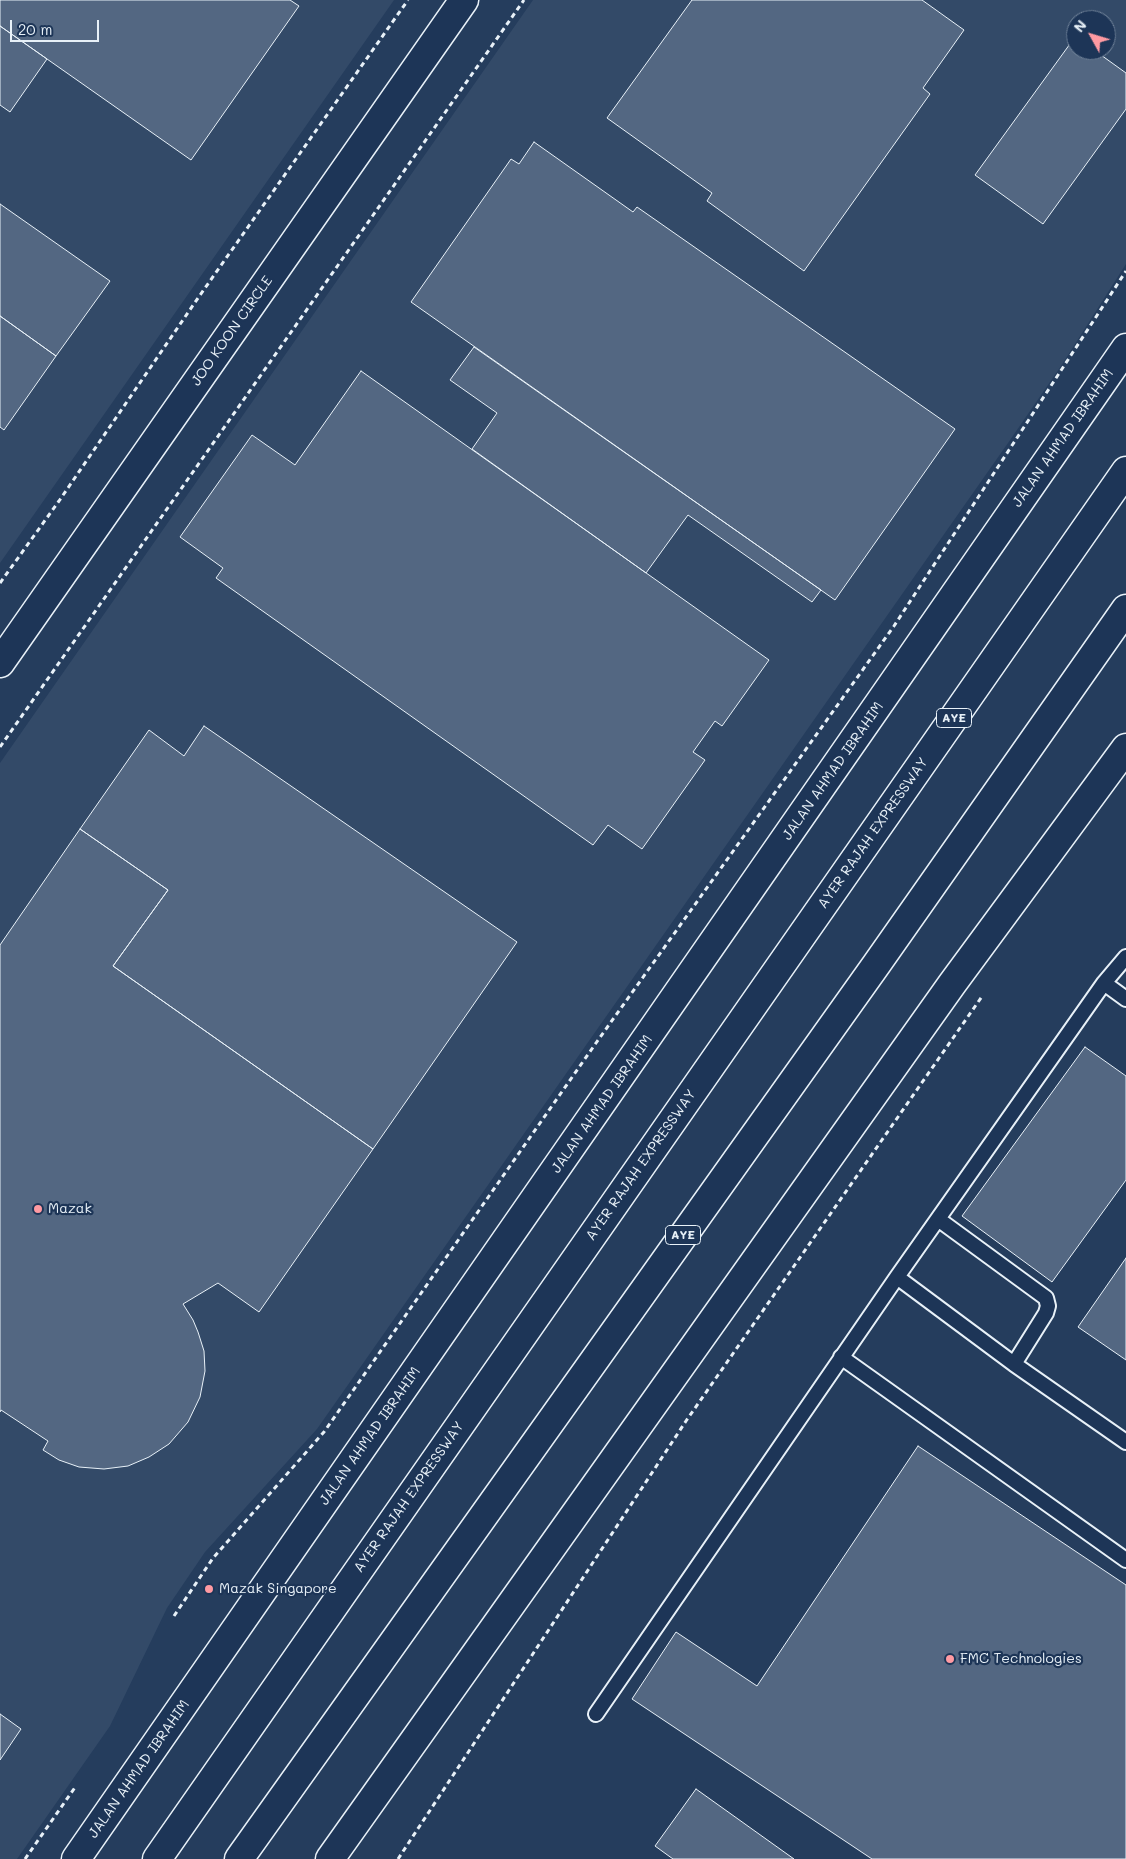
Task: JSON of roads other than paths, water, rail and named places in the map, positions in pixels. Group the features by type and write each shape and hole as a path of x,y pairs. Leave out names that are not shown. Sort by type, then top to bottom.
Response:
{"main road":[{"name":"JOO KOON CIRCLE","path":"0,663 464,0"},
{"name":"JALAN AHMAD IBRAHIM","path":"76,1859 1126,348"},
{"name":"AYER RAJAH EXPRESSWAY","path":"157,1859 1126,471"},
{"name":"AYE","path":"238,1859 864,981 1126,609"},
{"path":"1075,682 1126,624"},
{"path":"330,1859 947,992 1126,748"}],"lane":[{"path":"596,1714 897,1277 1104,983 1126,958"},
{"path":"1104,983 1126,999"},
{"path":"938,1219 1046,1298 1048,1306 1046,1313 1014,1364"},
{"path":"897,1277 1014,1364 1126,1442"},
{"path":"841,1357 1126,1560"}],"place":[{"name":"Mazak","path":"38,1209"},
{"name":"Mazak Singapore","path":"209,1589"},
{"name":"FMC Technologies","path":"950,1659"}]}
